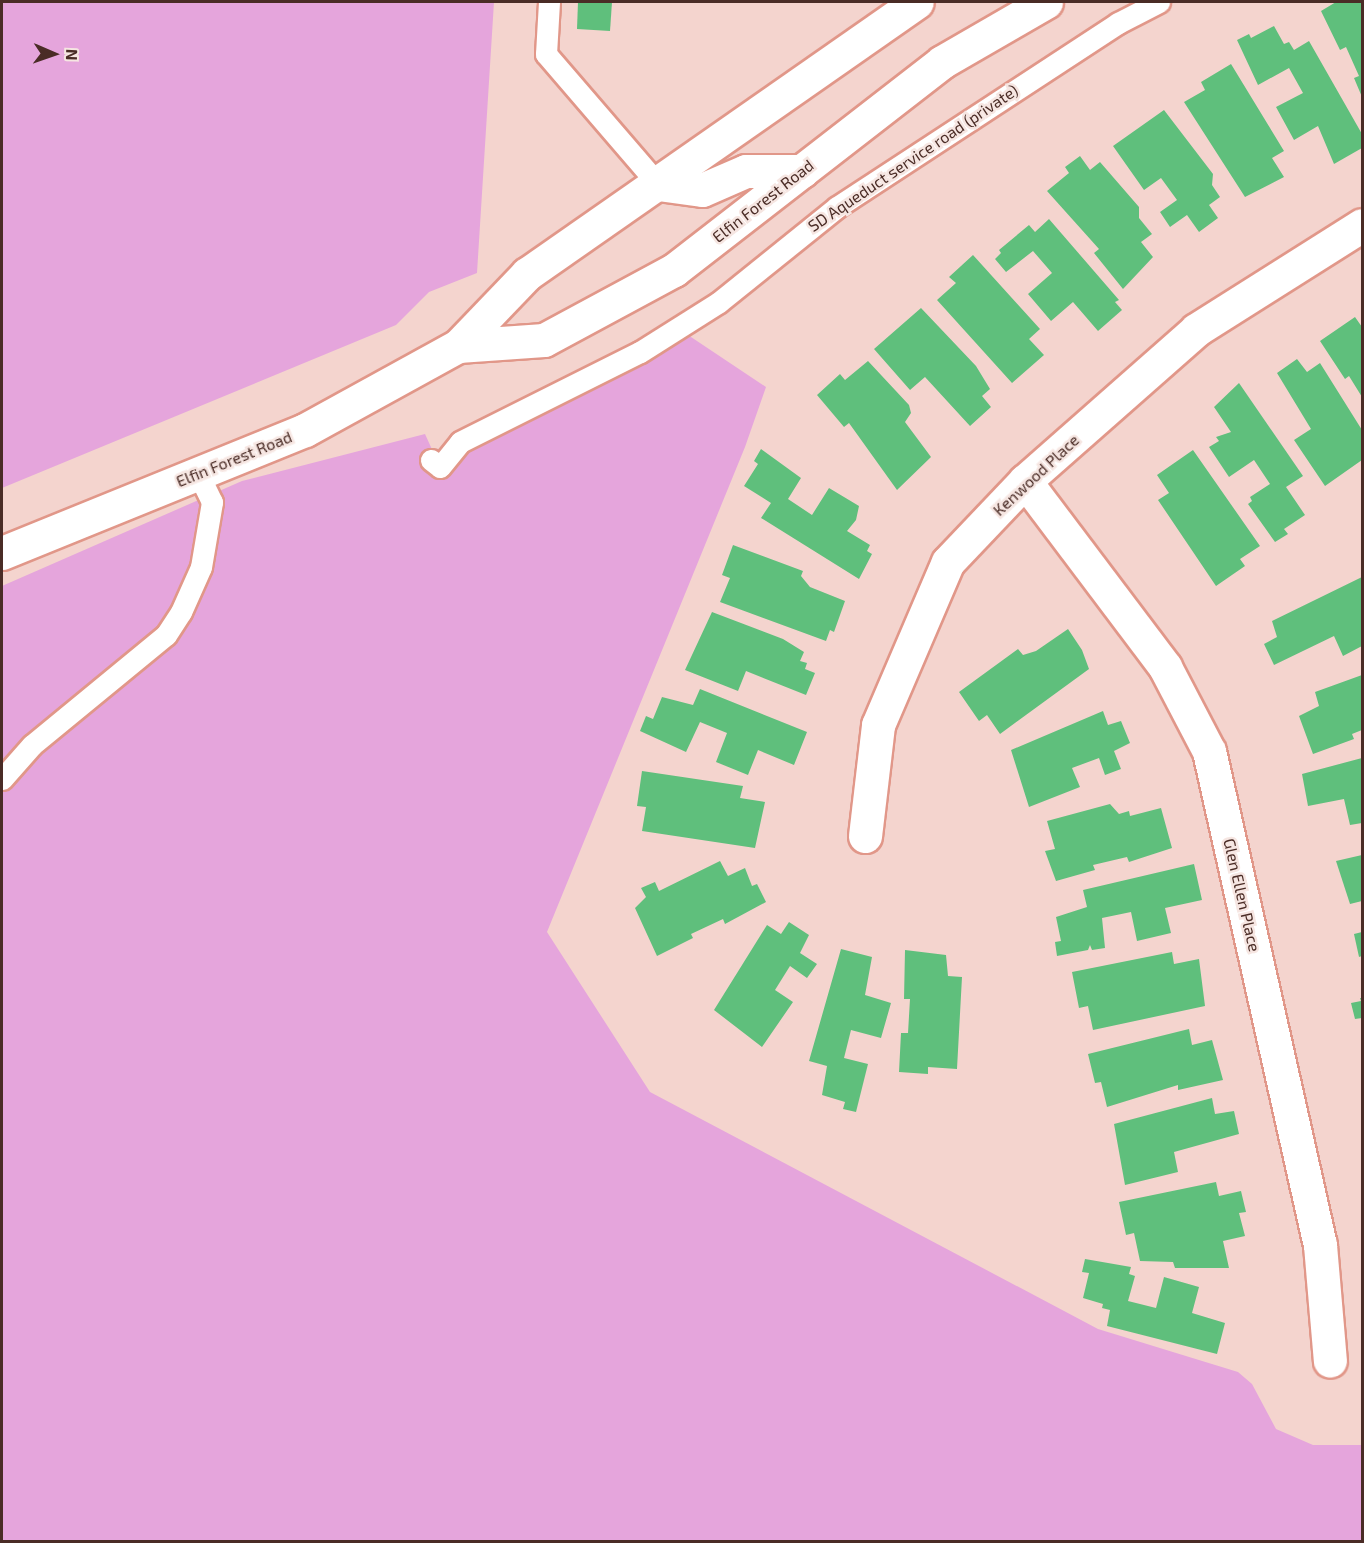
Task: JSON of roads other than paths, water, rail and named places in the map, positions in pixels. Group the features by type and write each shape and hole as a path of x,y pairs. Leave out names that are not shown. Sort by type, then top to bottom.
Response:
{"main road":[{"name":"Elfin Forest Road","path":"2,553 305,430 458,346 527,274 917,2"},
{"name":"Elfin Forest Road","path":"458,346 544,340 674,270 942,62 1046,2"},
{"path":"658,184 702,190 746,171 802,171"},
{"name":"Kenwood Place","path":"865,836 878,726 948,562 1025,481 1196,330 1362,225"},
{"name":"Glen Ellen Place","path":"1025,481 1165,667 1209,751 1320,1245 1330,1361"}],"lane":[{"path":"549,2 546,54 658,184"},
{"name":"SD Aqueduct service road (private)","path":"431,460 440,467 460,442 640,352 710,308 837,207 1108,28 1159,2"},
{"path":"2,779 32,745 166,635 182,612 201,567 212,502 198,473"}]}
